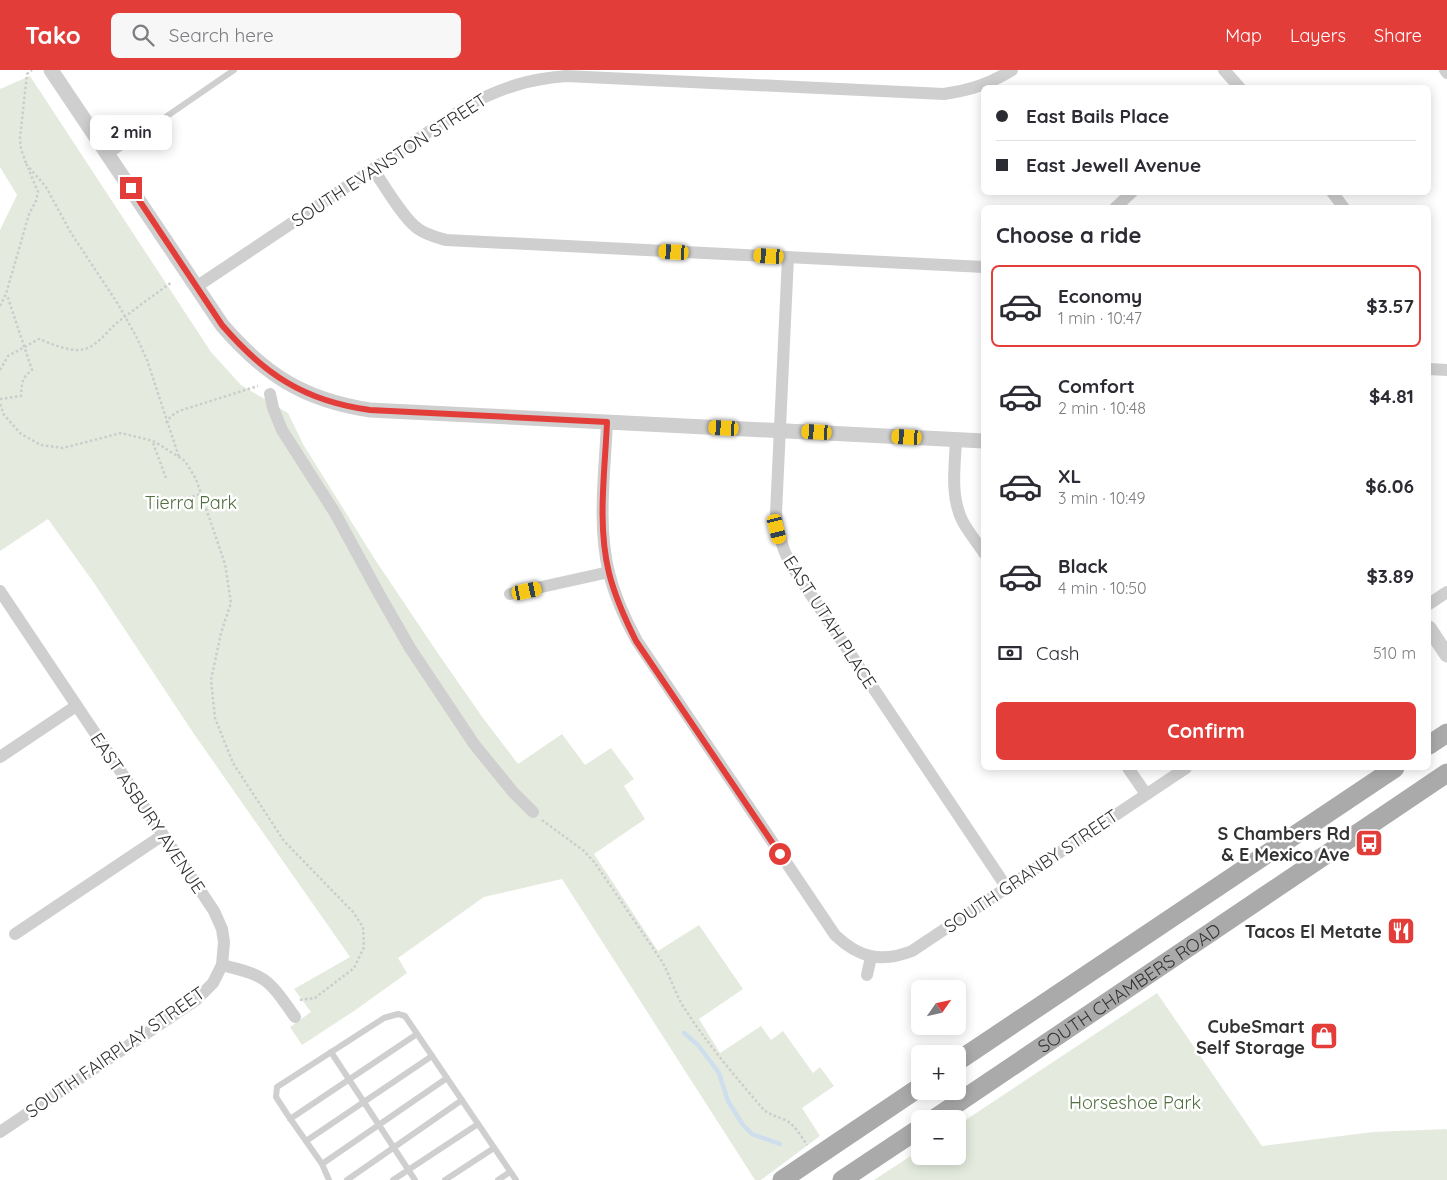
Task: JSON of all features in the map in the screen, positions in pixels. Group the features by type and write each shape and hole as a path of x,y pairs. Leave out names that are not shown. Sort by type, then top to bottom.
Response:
{"main road":[{"path":"1431,744 1447,733"},
{"name":"SOUTH CHAMBERS ROAD","path":"966,1056 1392,770"},
{"name":"SOUTH CHAMBERS ROAD","path":"947,1110 1447,773"},
{"path":"782,1180 911,1093"},
{"path":"842,1180 911,1134"}],"street":[{"path":"51,70 222,325 237,343 262,365 303,392 327,402 370,410 981,441"},
{"name":"SOUTH EVANSTON STREET","path":"984,85 1012,70"},
{"path":"1224,70 1237,85"},
{"name":"SOUTH EVANSTON STREET","path":"196,287 472,103 518,83 547,78 603,74 944,94 981,86"},
{"path":"373,169 416,228 430,236 446,240 981,267"},
{"path":"1118,205 1129,195"},
{"name":"EAST UTAH PLACE","path":"788,257 776,513 777,529 781,544 787,558 1007,888"},
{"path":"1431,369 1447,370"},
{"path":"270,394 273,408 282,430 335,513 410,648 474,744 513,792 533,812"},
{"path":"607,422 603,520 604,544 609,572 625,619 636,641 831,930 844,945 855,952 871,957 868,975"},
{"path":"956,439 954,488 956,504 962,520 981,548"},
{"path":"510,594 609,572"},
{"name":"EAST ASBURY AVENUE","path":"0,591 214,911 222,929 224,942 222,965"},
{"path":"1431,603 1447,592"},
{"path":"1431,631 1447,656"},
{"path":"0,757 76,706"},
{"path":"1129,770 1146,794"},
{"name":"SOUTH GRANBY STREET","path":"871,957 887,958 900,956 912,951 1183,770"},
{"path":"15,934 163,835"},
{"path":"222,965 247,972 264,980 281,997 292,1013"},
{"name":"SOUTH FAIRPLAY STREET","path":"0,1132 196,1000 213,983 222,965"}],"lane":[{"path":"109,156 234,70"},
{"path":"329,1180 322,1164 276,1097 277,1087 384,1018 398,1014 405,1016 516,1180"},
{"path":"290,1119 417,1034"},
{"path":"332,1052 415,1180"},
{"path":"306,1141 432,1056"},
{"path":"322,1164 447,1078"},
{"path":"347,1180 462,1100"},
{"path":"393,1180 478,1124"},
{"path":"445,1180 494,1148"},
{"path":"498,1180 510,1172"}],"path":[{"path":"0,306 6,294 29,214 36,201 38,192 21,149 20,138 27,74 32,70"},
{"path":"26,164 46,187 71,233 118,304 137,338 147,360 166,423 179,457"},
{"path":"0,370 8,356 39,339 76,350 92,345 125,317 172,282"},
{"path":"0,399 21,396 25,375 32,370 6,294"},
{"path":"166,423 171,416 179,411 258,386"},
{"path":"0,404 4,415 21,434 41,445 63,448 121,433 153,441 184,461 196,479 225,564 231,602 221,634 211,680 216,718 233,763 284,842 353,912 363,927 364,947 354,968 315,998 299,1000 292,1013"},
{"path":"153,441 166,478"},
{"path":"178,502 202,494"},
{"path":"533,812 584,851 595,863 661,960 682,1004 711,1044 764,1110 770,1115 789,1122 807,1146"}],"green space":[{"name":"Tierra Park","path":"30,76 211,352 241,385 288,413 303,444 374,558 483,718 518,764 562,734 585,765 611,748 634,779 624,786 645,819 594,854 658,951 699,925 743,989 699,1019 720,1053 761,1026 771,1040 783,1031 813,1073 820,1067 834,1086 802,1108 820,1136 761,1180 755,1180 562,879 484,897 398,958 407,973 302,1045 290,1027 311,1012 294,989 350,957 194,734 94,583 48,519 0,551 0,230 17,195 0,167 0,89"},
{"name":"Horseshoe Park","path":"1157,993 1262,1146 1373,1132 1446,1129 1447,1180 874,1180 911,1156 911,1165 966,1165 966,1120"}],"waterway":[{"path":"684,1033 698,1045 719,1073 728,1101 743,1125 752,1134 780,1144"}],"place":[{"name":"S Chambers Rd & E Mexico Ave","path":"1369,843"},
{"name":"Tacos El Metate","path":"1401,931"},
{"name":"CubeSmart Self Storage","path":"1324,1036"}],"route":[{"path":"131,188 222,325 237,343 262,365 284,381 307,394 327,402 370,410 607,422 603,520 604,544 609,572 625,619 636,641 780,854"}]}
